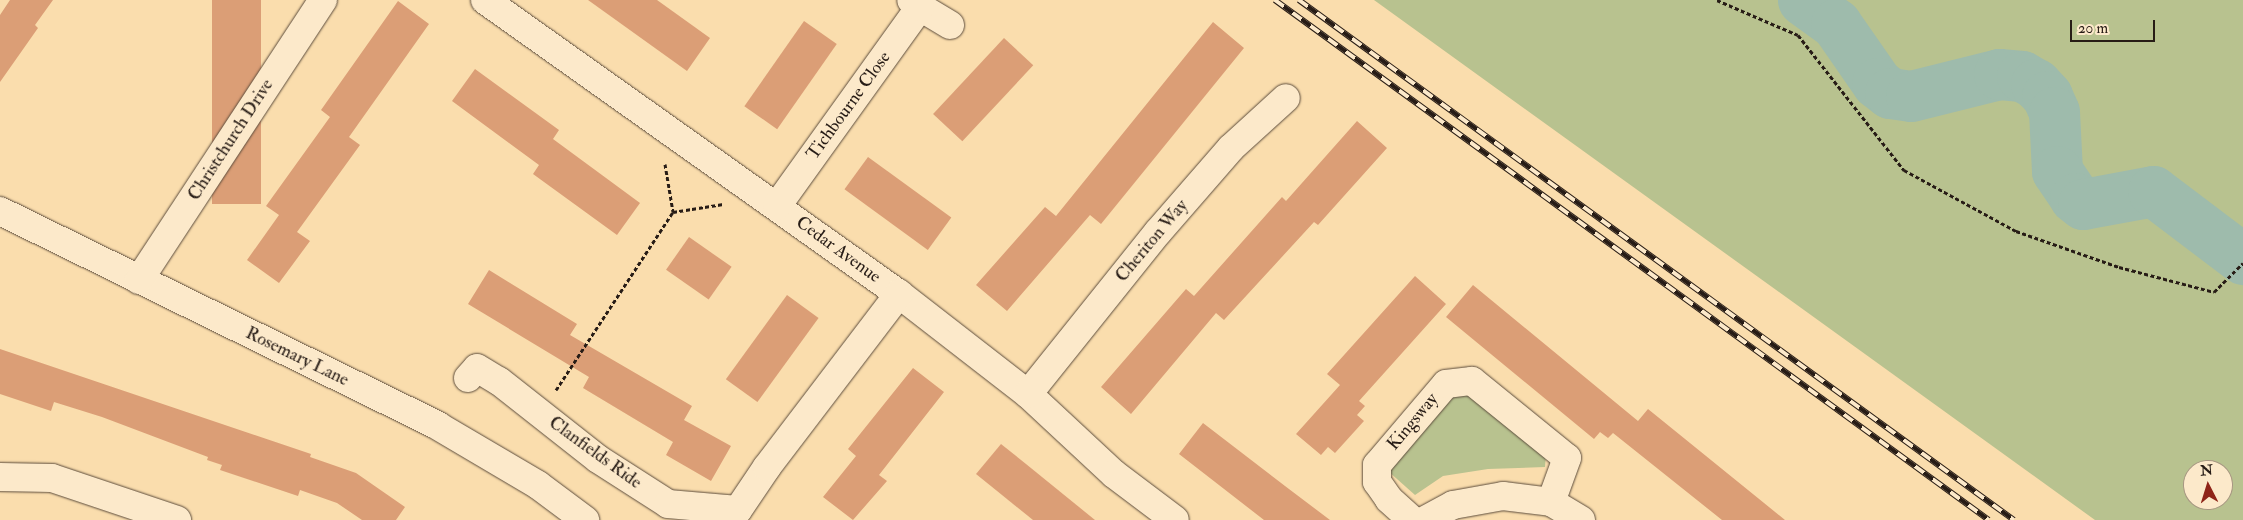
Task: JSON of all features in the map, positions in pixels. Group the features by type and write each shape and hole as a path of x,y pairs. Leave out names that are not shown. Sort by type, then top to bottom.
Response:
{"street":[{"name":"Christchurch Drive","path":"139,280 322,0"},
{"name":"Cedar Avenue","path":"485,0 658,120 899,294 1028,394 1114,474 1175,520"},
{"name":"Tichbourne Close","path":"771,202 916,3 950,26"},
{"name":"Cheriton Way","path":"1028,394 1213,169 1286,98"},
{"name":"Rosemary Lane","path":"0,211 446,430 538,485 584,520"},
{"name":"Clanfields Ride","path":"468,378 477,368 540,413 598,459 668,504 742,515 899,294"},
{"name":"Kingsway","path":"1412,520 1389,499 1377,482 1377,465 1446,384 1472,381 1567,458 1551,502"},
{"path":"0,477 52,478 177,520"},
{"path":"1425,520 1453,505 1503,496 1551,502 1581,520"}],"path":[{"path":"1716,0 1798,36 1904,170 2016,231 2119,267 2214,292 2243,263"},
{"path":"540,413 673,212 658,120"},
{"path":"673,212 771,202"}],"green space":[{"path":"1374,0 2243,0 2243,520 2095,520"},
{"path":"1468,391 1546,453 1545,467 1488,469 1443,476 1415,495 1388,471 1445,399"}],"building":[{"path":"10,0 53,0 35,25 38,28 0,82 0,15"},
{"path":"212,0 261,0 261,204 212,204"},
{"path":"588,0 657,0 710,38 687,71"},
{"path":"398,1 429,24 349,137 360,145 297,232 310,241 279,283 247,260 279,215 266,206 330,117 321,110"},
{"path":"804,21 837,44 777,129 744,106"},
{"path":"1213,22 1244,48 1101,224 1090,215 1007,311 976,285 1045,207 1056,216"},
{"path":"1004,38 1033,65 962,141 933,114"},
{"path":"475,69 559,130 553,139 640,203 617,235 533,174 539,165 452,101"},
{"path":"1357,121 1387,148 1318,225 1314,222 1224,320 1216,313 1131,414 1101,387 1186,289 1194,296 1282,197 1286,201"},
{"path":"868,157 951,218 928,250 844,189"},
{"path":"689,237 732,267 709,300 666,270"},
{"path":"489,270 577,324 570,335 692,406 684,420 731,446 711,481 666,455 673,442 583,388 589,377 468,304"},
{"path":"1415,276 1446,304 1359,401 1365,406 1357,415 1364,421 1335,453 1328,447 1321,455 1296,434 1340,385 1327,374"},
{"path":"1473,285 1638,421 1648,409 1785,520 1722,520 1613,433 1608,438 1600,432 1594,439 1446,317"},
{"path":"787,295 819,318 757,402 726,379"},
{"path":"0,349 311,454 310,457 356,473 405,507 396,520 362,520 337,503 300,490 298,496 220,470 222,465 207,460 208,457 102,417 54,402 51,411 0,394"},
{"path":"913,368 944,392 879,475 887,481 853,520 823,497 856,456 848,449"},
{"path":"1203,423 1330,520 1264,520 1179,454"},
{"path":"1001,444 1095,520 1033,520 976,474"}],"waterway":[{"path":"1803,0 1836,24 1877,83 1890,93 1911,96 1999,74 2022,76 2036,84 2047,96 2054,112 2057,171 2075,198 2083,204 2153,191 2243,259"}],"railway":[{"path":"1275,0 1989,520"},
{"path":"1299,0 2014,520"}]}
